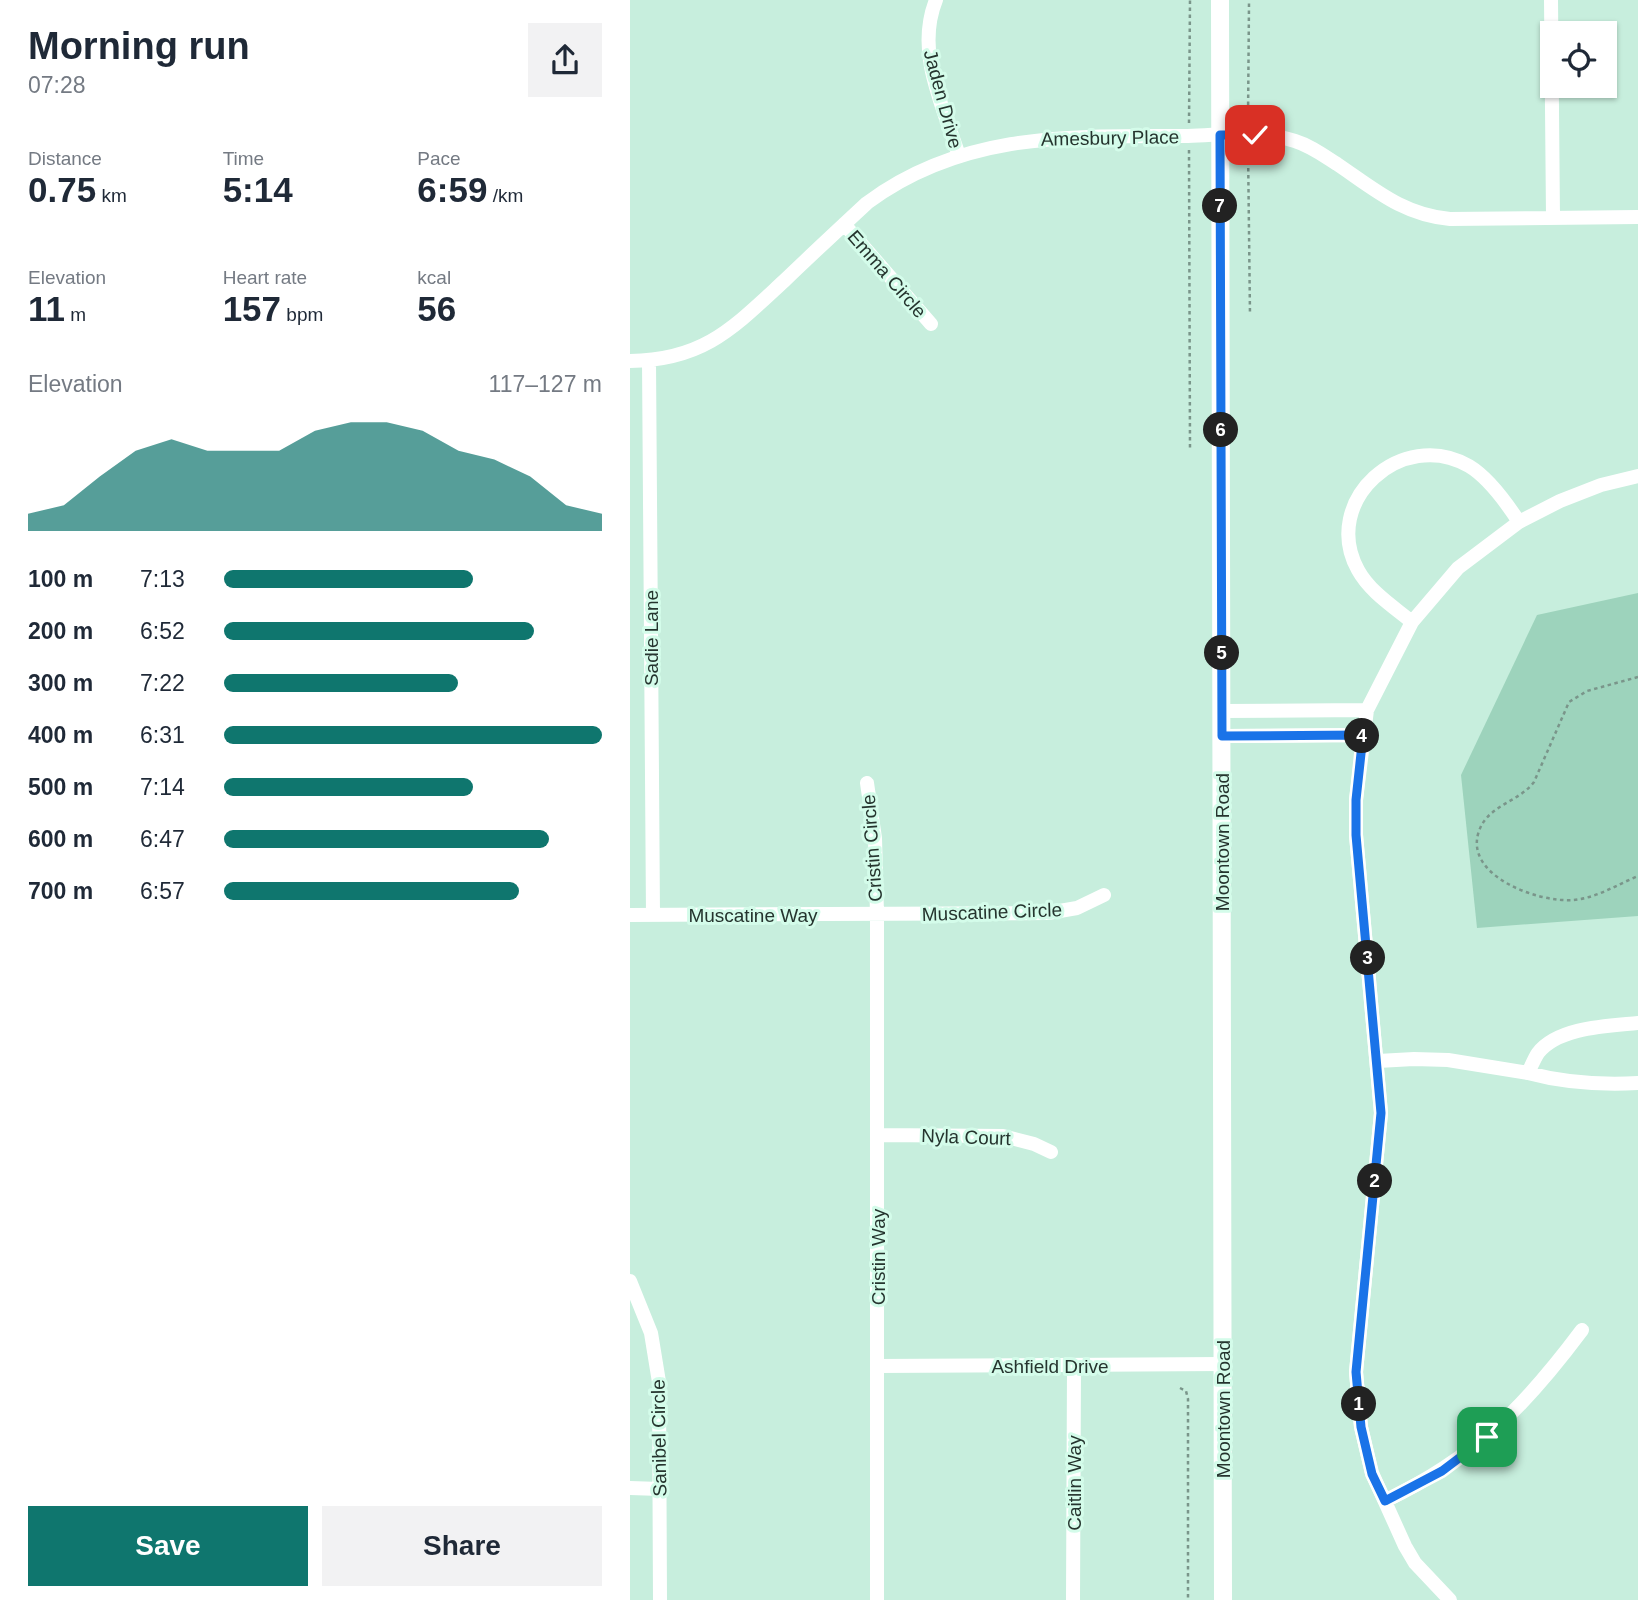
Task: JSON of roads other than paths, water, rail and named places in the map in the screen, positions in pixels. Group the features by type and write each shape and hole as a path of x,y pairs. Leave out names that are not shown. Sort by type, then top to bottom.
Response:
{"street":[{"name":"Jaden Drive","path":"936,0 929,17 927,47 933,76 959,156"},
{"name":"Moontown Road","path":"1220,0 1223,1600"},
{"path":"1551,0 1553,217"},
{"name":"Amesbury Place","path":"630,361 649,361 687,353 730,331 844,224 887,188 910,175 959,156 1033,139 1083,136 1276,137 1312,147 1397,205 1431,217 1638,216"},
{"name":"Emma Circle","path":"844,224 931,324"},
{"name":"Sadie Lane","path":"649,361 653,915"},
{"path":"1412,622 1370,587 1358,570 1353,556 1350,526 1353,511 1358,498 1376,474 1401,459 1415,456 1442,456 1455,460 1480,474 1519,522"},
{"path":"1445,1598 1415,1563 1372,1474 1361,1427 1356,1372 1381,1113 1356,835 1356,800 1367,710 1412,622 1458,568 1519,522 1560,501 1601,485 1638,476"},
{"path":"1222,711 1367,710"},
{"path":"1222,736 1363,735"},
{"name":"Cristin Circle","path":"867,783 875,838 877,914"},
{"name":"Muscatine Circle","path":"877,914 1063,911 1089,904 1104,895"},
{"name":"Muscatine Way","path":"630,915 877,914"},
{"name":"Cristin Way","path":"877,914 877,1600"},
{"path":"1528,1073 1538,1053 1548,1044 1569,1033 1588,1028 1638,1023"},
{"path":"1378,1060 1448,1060 1580,1084 1638,1083"},
{"name":"Nyla Court","path":"878,1135 1003,1136 1034,1144 1051,1152"},
{"name":"Sanibel Circle","path":"630,1281 651,1333 659,1382 660,1600"},
{"path":"1385,1501 1442,1471 1509,1418 1582,1330"},
{"name":"Ashfield Drive","path":"877,1366 1074,1367 1223,1364"},
{"name":"Caitlin Way","path":"1073,1600 1074,1367"},
{"path":"630,1488 660,1489"}]}
